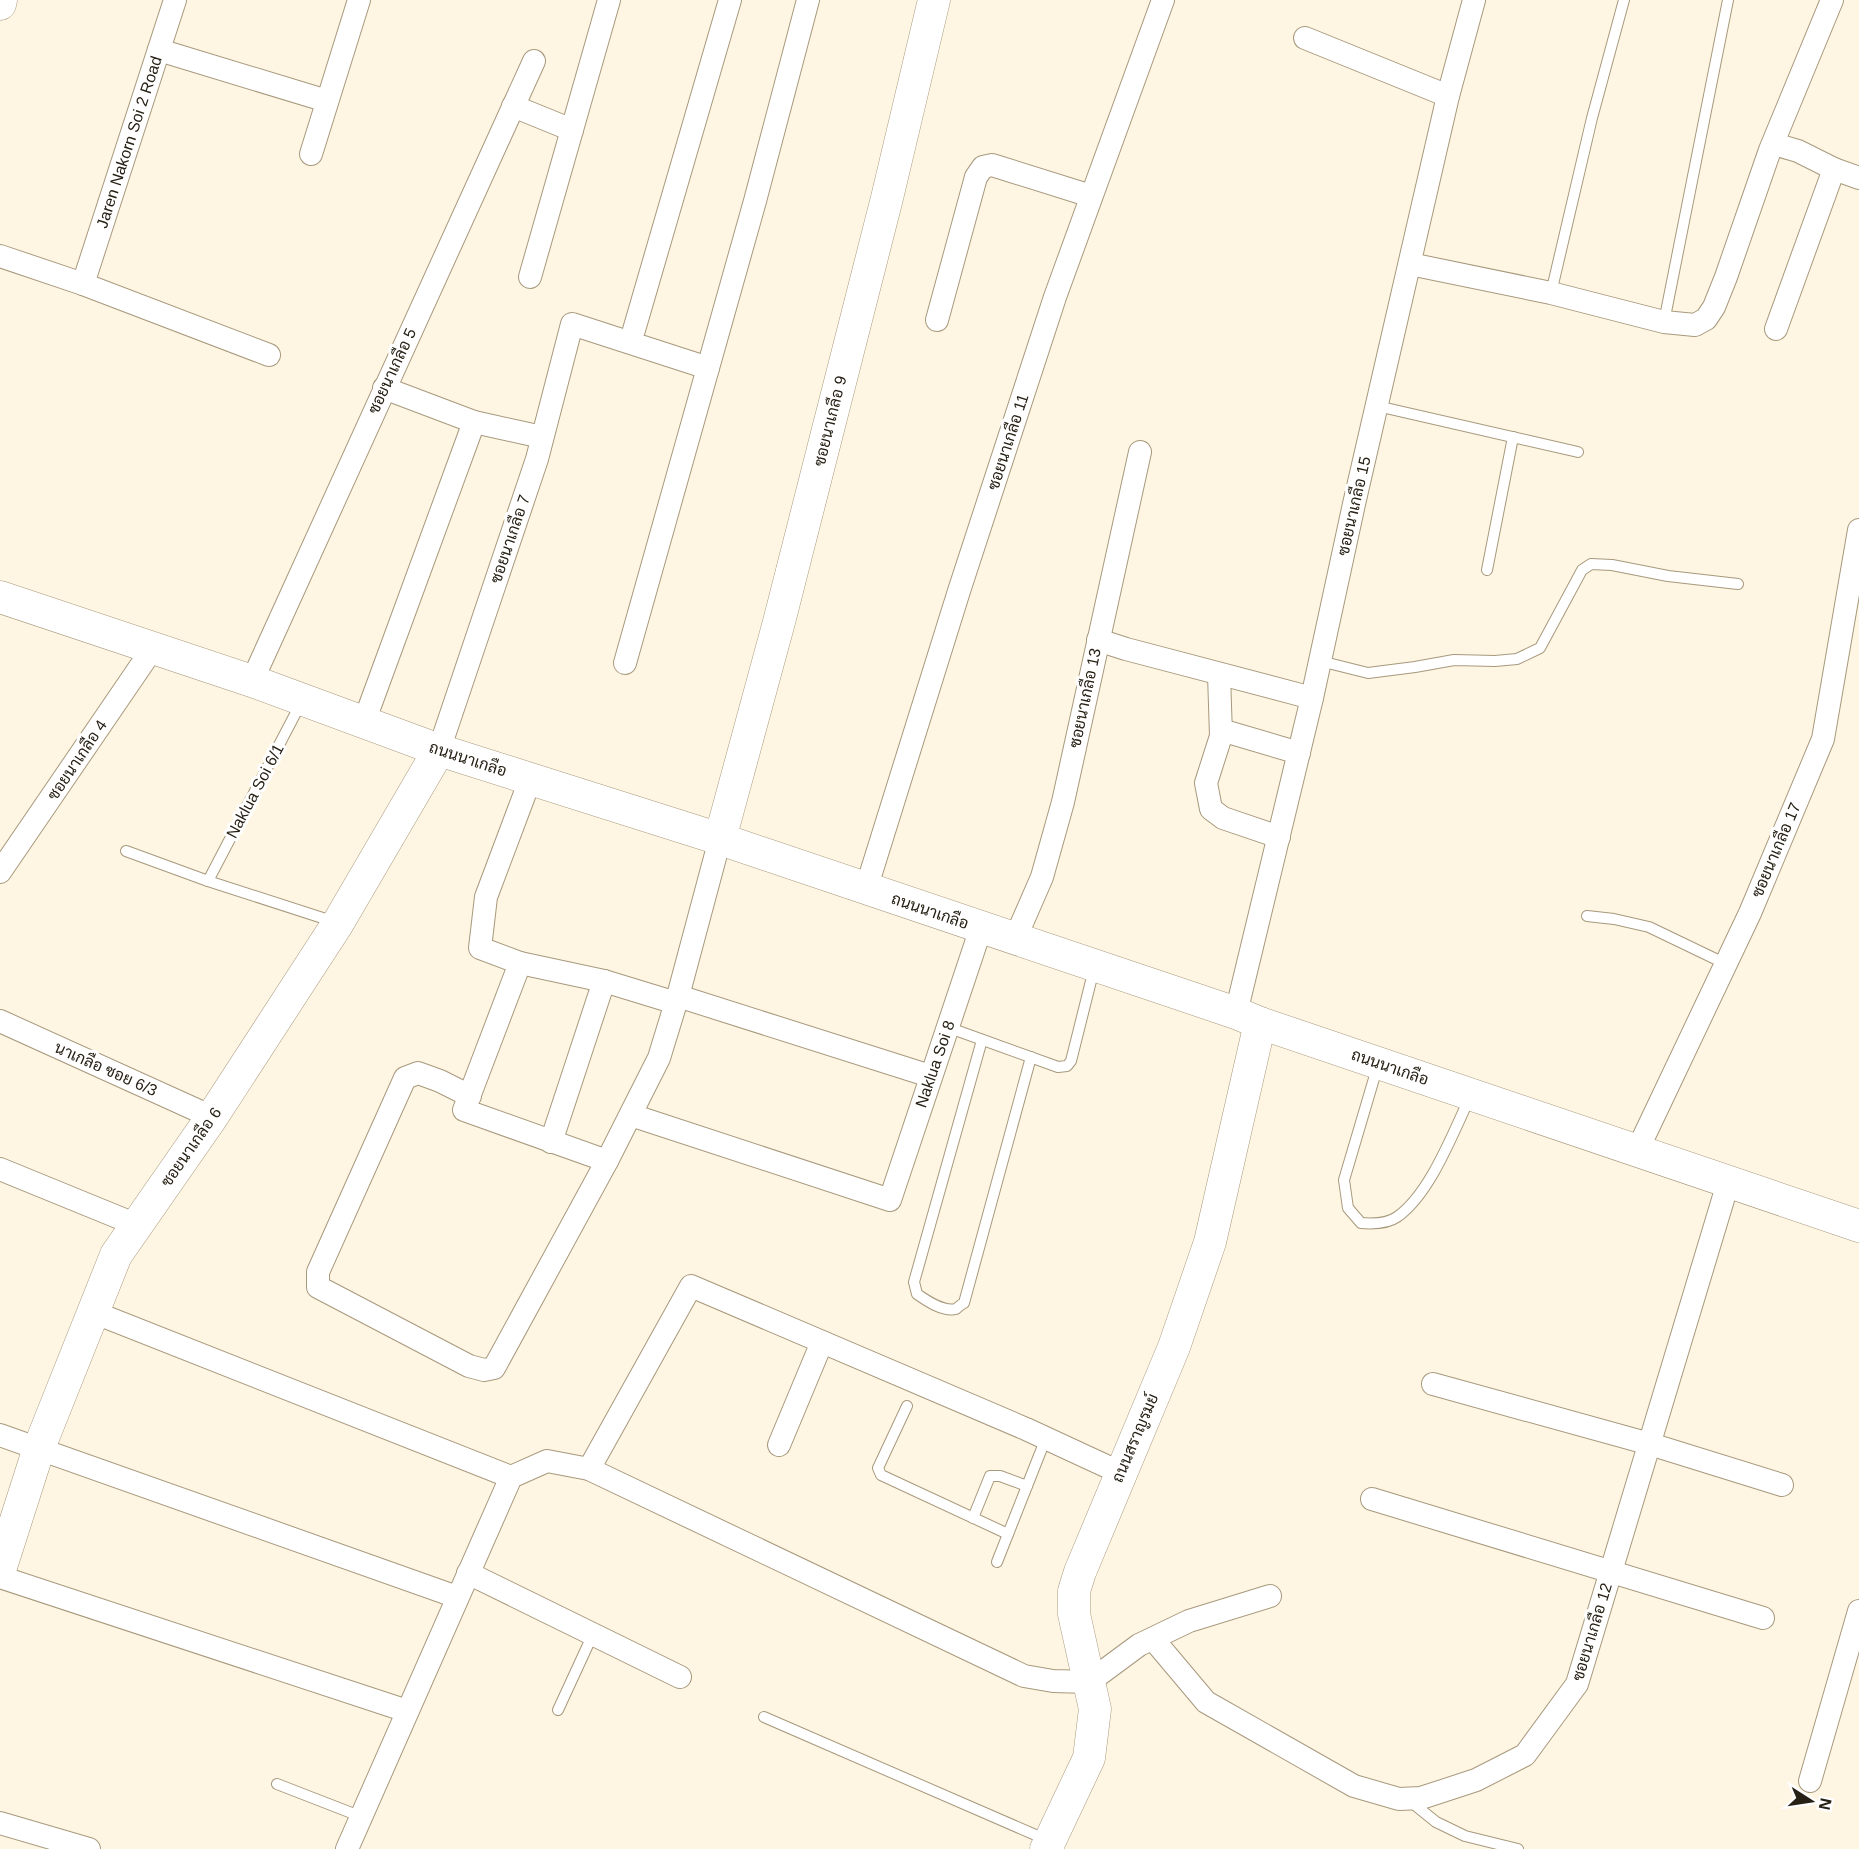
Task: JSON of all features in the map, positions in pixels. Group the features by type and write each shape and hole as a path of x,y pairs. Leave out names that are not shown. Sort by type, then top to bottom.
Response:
{"street":[{"path":"311,154 359,0"},
{"path":"530,277 609,0"},
{"path":"634,330 730,0"},
{"path":"625,663 755,201 808,0"},
{"name":"ซอยนาเกลือ 9","path":"720,839 779,622 887,198 934,0"},
{"name":"ซอยนาเกลือ 11","path":"866,890 959,591 1055,297 1163,0"},
{"name":"ซอยนาเกลือ 15","path":"1248,1018 1279,837 1448,96 1474,0"},
{"path":"1410,264 1551,293 1664,322 1695,325 1706,319 1714,307 1743,232 1770,150 1832,0"},
{"name":"Jaren Nakorn Soi 2 Road","path":"83,284 159,50 172,1"},
{"path":"1305,38 1448,96"},
{"path":"159,50 327,101"},
{"name":"ซอยนาเกลือ 5","path":"252,681 534,61"},
{"path":"513,106 572,130"},
{"path":"1774,144 1798,151 1834,169 1859,178"},
{"path":"937,320 976,177 983,166 992,165 1092,196"},
{"path":"1776,329 1834,169"},
{"path":"0,256 83,284 269,355"},
{"name":"ซอยนาเกลือ 7","path":"439,750 537,459 572,324 708,368"},
{"path":"384,388 474,422 542,437"},
{"path":"364,722 474,422"},
{"name":"ซอยนาเกลือ 13","path":"1015,939 1042,877 1063,802 1140,452"},
{"name":"ซอยนาเกลือ 17","path":"1637,1151 1750,913 1822,739 1859,530"},
{"name":"ถนนนาเกลือ","path":"0,597 252,681 439,750 720,839 1859,1226"},
{"path":"1098,640 1126,650 1312,698"},
{"name":"ซอยนาเกลือ 4","path":"1,869 153,648"},
{"path":"1219,674 1221,736 1206,783 1211,809 1223,818 1279,837"},
{"path":"1221,730 1299,753"},
{"name":"ซอยนาเกลือ 6","path":"0,1570 39,1448 116,1255 212,1117 338,922 439,750"},
{"path":"530,780 486,897 480,948 520,963 677,1000 930,1076"},
{"path":"470,1096 418,1073 405,1078 318,1272 318,1287 469,1366 484,1370 494,1368 607,1161 659,1059 720,839"},
{"name":"Naklua Soi 8","path":"631,1115 890,1200 981,928"},
{"path":"520,963 464,1110 607,1161"},
{"path":"551,1142 604,981"},
{"name":"ถนนสราญรมย์","path":"1048,1845 1089,1758 1095,1708 1074,1614 1074,1591 1174,1347 1210,1242 1248,1018"},
{"name":"นาเกลือ ซอย 6/3","path":"0,1021 212,1117"},
{"path":"0,1169 137,1225"},
{"name":"ซอยนาเกลือ 12","path":"1153,1639 1206,1702 1354,1786 1399,1799 1421,1798 1476,1780 1525,1755 1577,1684 1728,1183"},
{"path":"589,1469 692,1286 1046,1438 1121,1473"},
{"path":"93,1312 511,1477"},
{"path":"779,1445 822,1342"},
{"path":"1433,1384 1650,1444 1782,1485"},
{"path":"0,1435 458,1597"},
{"path":"347,1849 511,1477 547,1461 589,1469 1024,1676 1053,1681 1089,1682 1139,1646 1189,1621 1270,1596"},
{"path":"1372,1499 1763,1618"},
{"path":"468,1573 680,1677"},
{"path":"0,1577 407,1711"},
{"path":"1810,1781 1859,1611"},
{"path":"0,1823 89,1849"}],"lane":[{"path":"1551,293 1592,118 1624,0"},
{"path":"1664,322 1728,0"},
{"path":"1377,406 1578,452"},
{"path":"1487,570 1513,437"},
{"path":"1320,661 1368,673 1414,668 1454,660 1517,659 1540,648 1582,570 1591,564 1738,584"},
{"name":"Naklua Soi 6/1","path":"208,882 303,700"},
{"path":"126,851 208,882 338,922"},
{"path":"1587,916 1650,927 1726,964"},
{"path":"948,1027 1058,1067 1067,1066 1071,1061 1095,966"},
{"path":"982,1040 914,1282 917,1294 931,1303 956,1309 964,1303 1030,1057"},
{"path":"1379,1063 1344,1180 1348,1208 1361,1223 1377,1224 1396,1218 1411,1204 1430,1179 1471,1095"},
{"path":"907,1406 878,1468 881,1475 1008,1534"},
{"path":"997,1562 1046,1438"},
{"path":"973,1518 990,1476 1000,1476 1027,1486"},
{"path":"558,1710 593,1634"},
{"path":"764,1716 1048,1845"},
{"path":"277,1784 363,1817"},
{"path":"1407,1799 1436,1822 1465,1836 1518,1849"}]}
